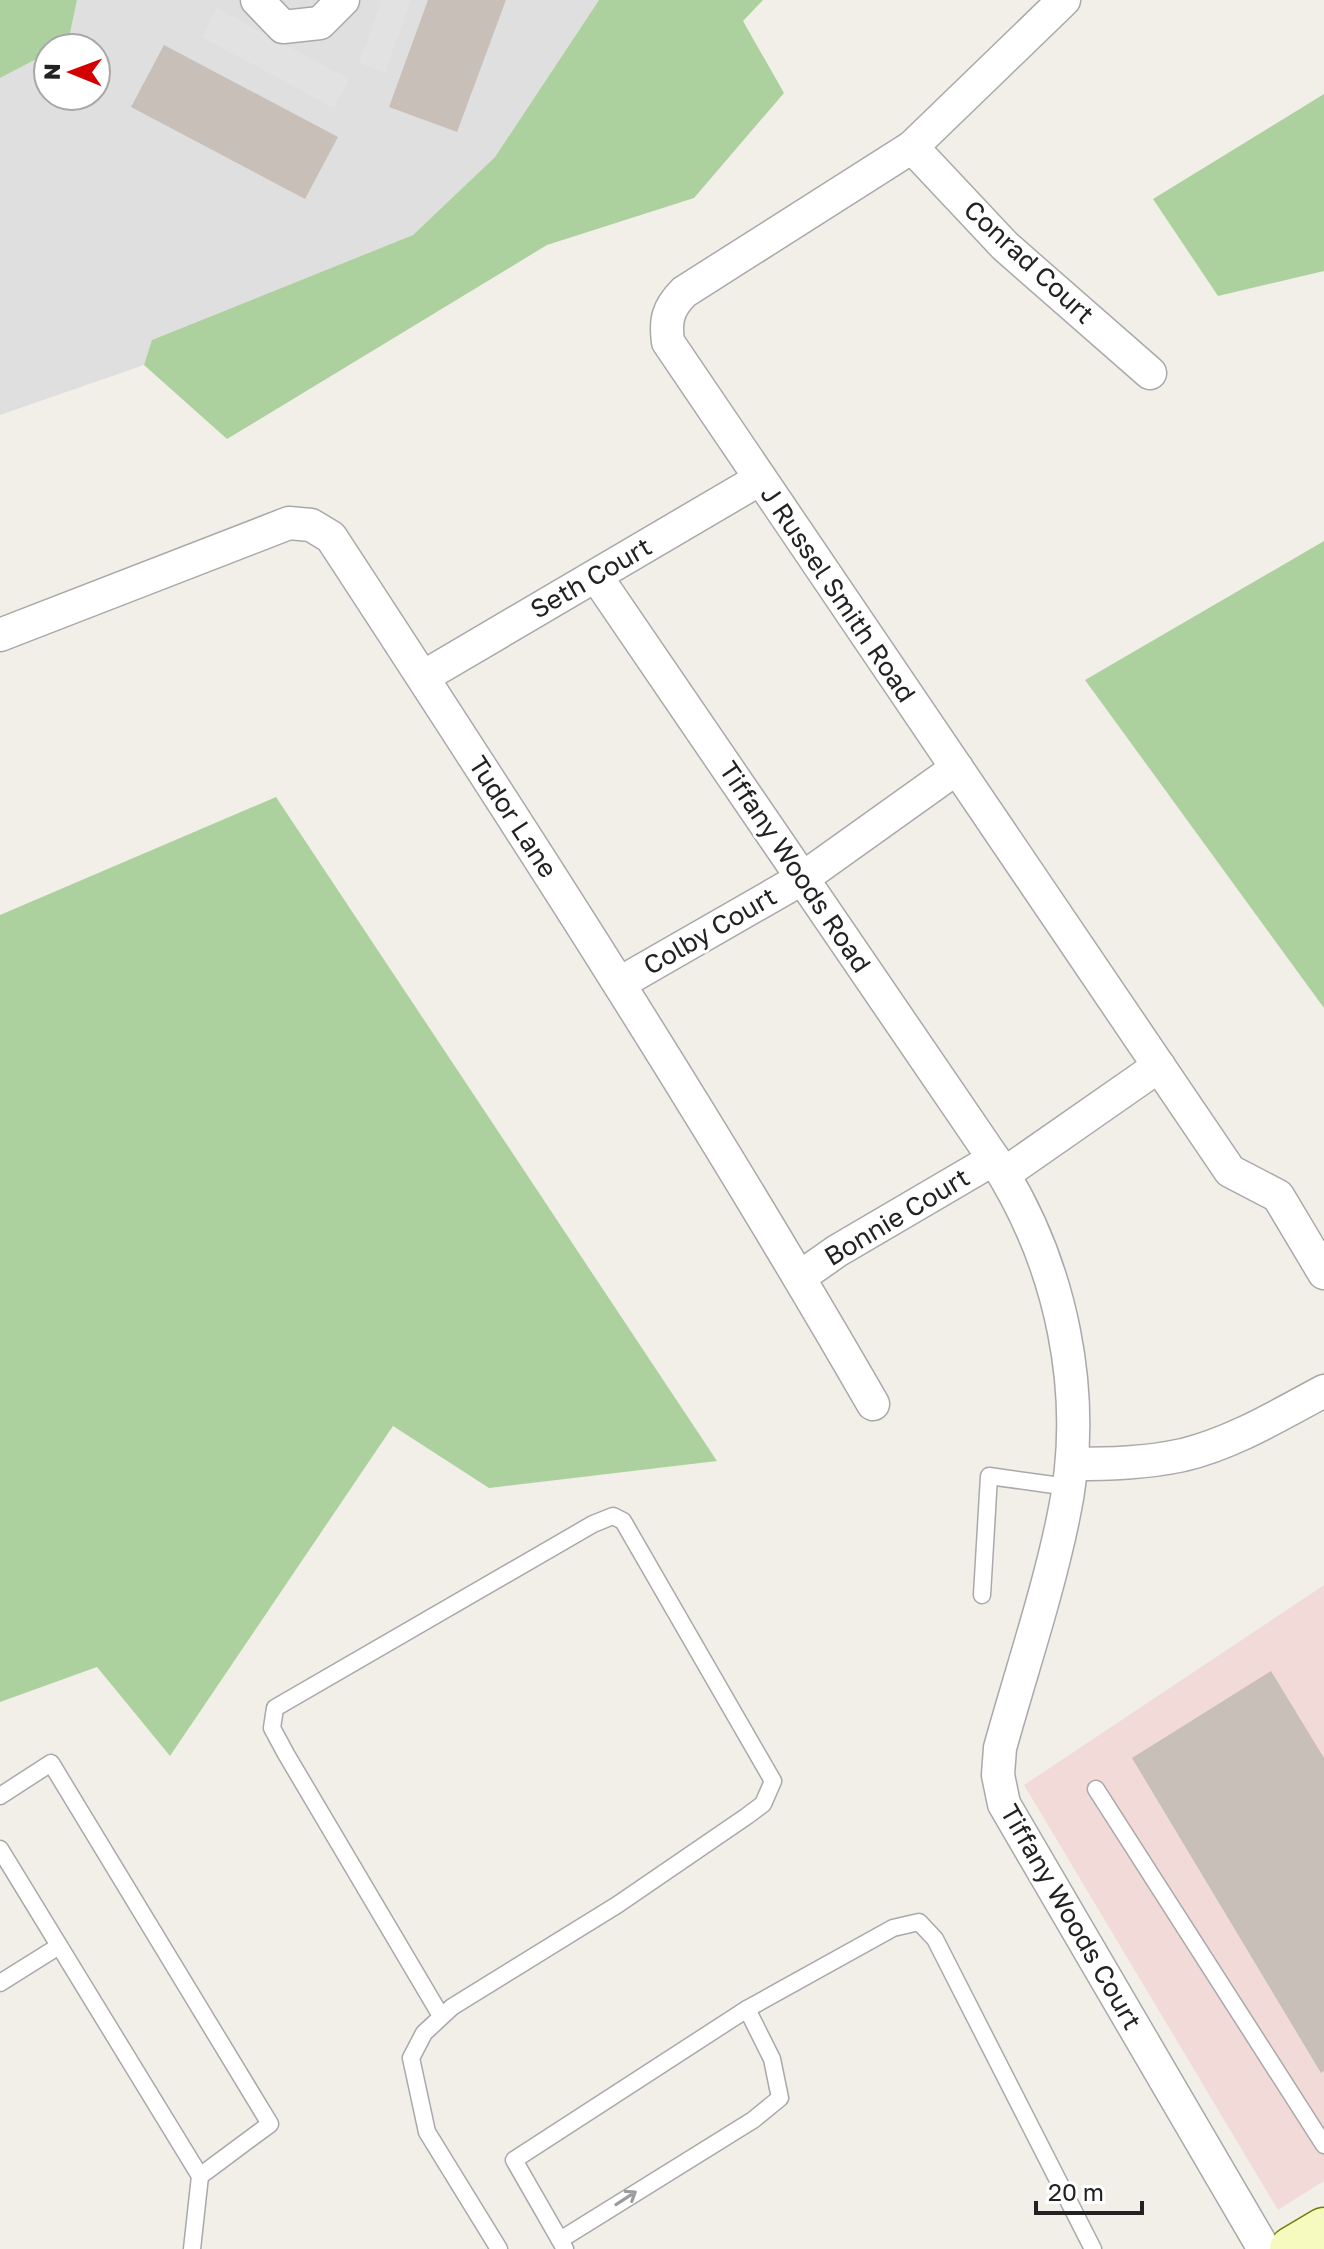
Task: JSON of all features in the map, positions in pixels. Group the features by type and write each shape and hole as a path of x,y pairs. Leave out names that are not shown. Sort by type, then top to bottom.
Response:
{"street":[{"path":"257,0 283,27 320,23 343,0"},
{"name":"J Russel Smith Road","path":"1064,0 912,147 684,292 672,304 665,322 668,342 1230,1171 1278,1196 1324,1273"},
{"name":"Conrad Court","path":"912,147 1005,246 1150,373"},
{"name":"Seth Court","path":"423,677 760,479"},
{"name":"Tudor Lane","path":"0,635 289,523 311,525 331,537 620,983 800,1277 873,1404"},
{"name":"Tiffany Woods Road","path":"596,576 999,1166 1033,1229 1065,1331 1073,1397 1070,1476"},
{"name":"Colby Court","path":"620,983 803,878 957,768"},
{"name":"Bonnie Court","path":"800,1277 837,1251 999,1166 1159,1066"},
{"path":"1070,1476 1185,1455 1242,1435 1324,1391"},
{"name":"Tiffany Woods Court","path":"1070,1476 1063,1519 1000,1748 998,1775 1004,1804 1264,2249"},
{"path":"1292,2249 1324,2230"}],"lane":[{"path":"982,1595 989,1476 1070,1476"},
{"path":"441,2016 279,1741 272,1728 275,1708 593,1524 613,1516 623,1521 773,1781 763,1804 747,1816 617,1905 452,2007 424,2033 411,2058 427,2132 499,2249"},
{"path":"0,1796 51,1763 270,2124 200,2176"},
{"path":"1096,1789 1321,2134"},
{"path":"0,1849 200,2176 192,2249"},
{"path":"747,2009 772,2059 780,2098 753,2120 562,2245 514,2160 747,2009 893,1928 919,1922 935,1939 1093,2249"},
{"path":"0,1983 59,1946"}],"shaded area":[{"path":"77,0 599,0 495,157 413,235 153,340 144,365 0,415 0,78 32,61 32,112 112,112 112,32 70,32"},
{"path":"382,0 411,0 385,72 359,63"},
{"path":"217,8 349,79 334,108 202,37"},
{"path":"1324,1585 1324,2181 1278,2210 1024,1785"}],"green space":[{"path":"0,0 77,0 70,32 32,32 32,61 0,78"},
{"path":"599,0 763,0 743,21 784,93 694,198 547,245 227,439 144,365 152,340 413,235 495,157"},
{"path":"1324,94 1324,271 1218,296 1153,199"},
{"path":"1324,541 1324,1008 1085,680"},
{"path":"276,797 717,1461 489,1488 393,1426 170,1756 97,1667 0,1702 0,915"}],"building":[{"path":"428,0 506,0 457,132 389,107"},
{"path":"164,45 338,137 305,199 131,107"},
{"path":"1271,1671 1324,1758 1324,2071 1321,2073 1132,1758"}]}
